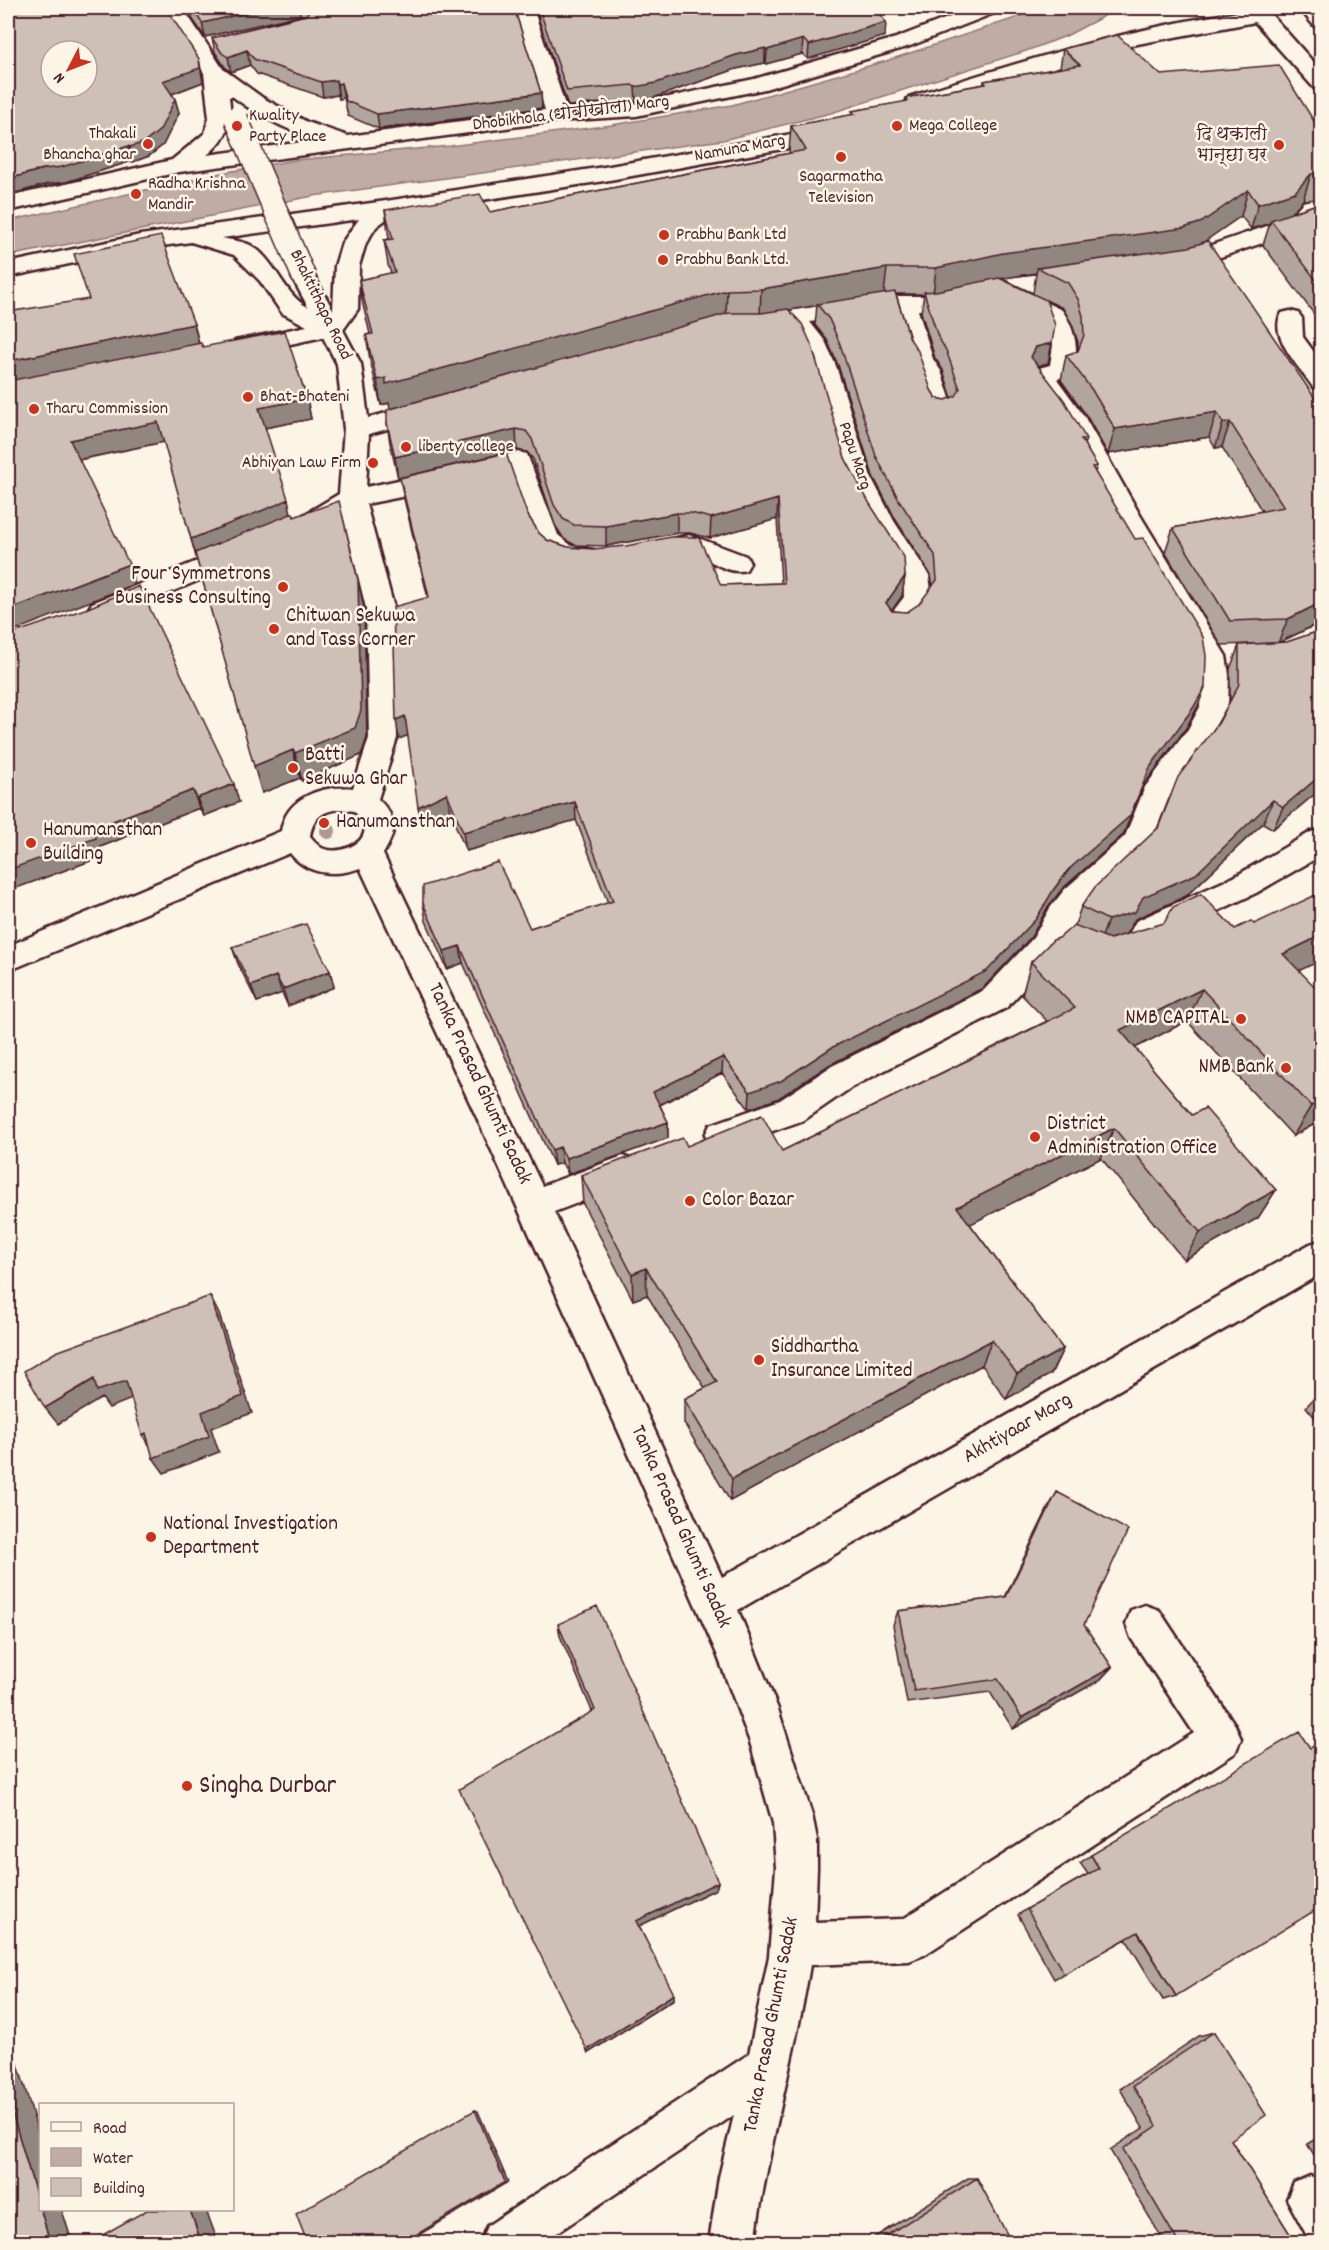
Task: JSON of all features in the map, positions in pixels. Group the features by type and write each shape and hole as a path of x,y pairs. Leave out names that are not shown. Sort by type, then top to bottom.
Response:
{"main road":[{"name":"Bhaktithapa Road","path":"173,8 208,46 215,73 304,277 349,364 357,429 352,498 380,608 383,738 363,802"},
{"name":"Dhobikhola (धोबीखोला) Marg","path":"8,204 179,165 556,116 636,110 758,85 903,42 969,12 990,8"},
{"path":"1309,8 1322,23"},
{"path":"547,11 524,10 556,116"},
{"path":"898,109 1064,55 1258,11 1322,85"},
{"path":"888,25 903,42"},
{"path":"215,73 255,104 299,127 344,142"},
{"path":"179,165 211,143 221,125 215,73"},
{"name":"Namuna Marg","path":"8,270 140,242 386,208 593,176 782,142 856,122"},
{"path":"1148,267 1182,263 1296,224 1311,207 1322,207"},
{"path":"227,350 332,328 346,309 346,266 354,243 368,222 386,208"},
{"path":"190,236 242,250 269,276 290,308 332,328"},
{"path":"727,324 760,324 884,303 933,303 999,288 1045,282"},
{"path":"701,1142 792,1110 842,1077 995,999 1044,947 1061,917 1075,899 1137,842 1155,795 1198,736 1214,707 1215,675 1223,657 1126,515 1072,416 1041,376 1061,370 1065,345 1054,315 999,288"},
{"path":"904,303 921,359 942,410"},
{"name":"Papu Marg","path":"794,318 813,341 824,366 858,477 882,524 916,575 918,599 899,622"},
{"path":"1290,318 1291,338 1322,381"},
{"path":"357,429 447,404"},
{"path":"84,618 296,531 352,498 436,481 518,460 536,515 553,546 571,556 627,554 690,544 737,563"},
{"path":"336,797 350,797 363,802 374,809 379,819 380,831 376,842 367,852 354,859 323,862 310,857 300,849 295,827 299,817 309,807 336,797"},
{"path":"8,959 296,838"},
{"path":"1017,976 1060,939 1088,953 1139,945 1148,930 1245,885 1322,840"},
{"name":"Tanka Prasad Ghumti Sadak","path":"367,852 382,879 535,1204 715,1602 768,1733 796,1833 797,1872 791,1944 768,2067 735,2203 732,2242"},
{"path":"535,1204 646,1163"},
{"name":"Akhtiyaar Marg","path":"715,1602 1322,1255"},
{"path":"791,1944 909,1940 1221,1739 1145,1624"},
{"path":"503,2242 768,2067"}],"water":[{"path":"1045,8 1115,8 1066,36 1026,51 831,113 723,140 313,196 8,256 8,221 221,173 295,160 450,146 612,125 732,105 886,61"}],"building":[{"path":"8,8 166,8 199,59 200,68 163,81 175,99 160,130 145,142 130,147 62,167 43,169 8,179"},
{"path":"192,8 267,8 202,23"},
{"path":"311,8 514,8 541,93 377,114 346,101 341,83 337,84 336,80 321,82 254,59 247,50 228,57 222,53 212,38 306,15"},
{"path":"539,8 874,8 886,22 809,45 803,39 767,50 765,48 736,55 656,83 635,87 632,85 567,91"},
{"path":"1117,35 1161,75 1279,65 1322,134 1322,174 1311,174 1295,192 1258,204 1248,190 1202,222 1184,228 1003,253 936,268 887,268 761,289 727,290 386,384 386,378 377,380 366,335 373,334 359,280 395,272 384,240 393,239 385,210 480,194 490,212 806,150 791,126 855,114 852,111 908,101 906,98 986,84 984,81 1080,65 1063,49"},
{"path":"1322,197 1322,288 1271,220 1314,205"},
{"path":"161,236 194,324 8,361 8,312 89,299 74,254"},
{"path":"1208,241 1321,407 1315,408 1322,418 1322,602 1288,619 1230,621 1173,528 1284,507 1230,422 1223,423 1217,412 1115,429 1092,390 1066,355 1078,351 1084,335 1083,316 1078,299 1068,283 1038,268 1189,247"},
{"path":"999,278 1046,300 1055,325 1052,343 1036,347 1031,357 1064,400 1086,439 1081,439 1097,466 1092,467 1135,539 1143,538 1203,637 1206,656 1205,687 1193,708 1150,767 1130,816 1068,870 1036,919 987,971 831,1048 781,1081 750,1092 723,1057 653,1092 668,1122 566,1158 560,1147 552,1150 460,946 444,951 423,903 423,886 498,862 530,928 613,901 575,802 463,832 447,793 418,807 405,716 396,720 393,607 429,597 400,478 506,453 527,514 539,533 547,540 568,547 593,549 626,546 671,537 699,538 721,585 784,583 778,499 711,518 691,513 677,513 606,526 574,525 563,519 554,505 532,439 526,431 516,429 395,457 387,423 387,410 729,313 761,313 788,309 802,324 812,346 845,458 870,504 904,557 905,576 886,603 892,611 907,612 919,604 937,580 935,555 899,500 876,456 840,344 829,319 817,304 895,292 910,339 918,351 931,390 936,398 946,400 956,396 960,389 946,350 938,337 924,292"},
{"path":"285,331 307,399 259,408 288,499 191,539 158,422 70,440 129,564 8,610 8,381 201,343 203,347"},
{"path":"339,501 358,580 361,710 355,728 295,753 293,750 254,766 195,553 293,513 294,517"},
{"path":"139,586 234,784 197,798 193,790 92,829 96,838 8,870 8,635 88,608"},
{"path":"1322,630 1322,774 1283,807 1273,800 1196,874 1143,897 1135,912 1108,920 1081,907 1095,887 1158,828 1178,777 1219,722 1239,684 1239,645 1287,642"},
{"path":"1322,892 1322,935 1283,954 1322,994 1322,1100 1311,1106 1202,989 1120,1030 1192,1115 1205,1108 1276,1190 1200,1232 1114,1128 957,1207 1063,1349 1017,1374 992,1340 732,1479 684,1399 717,1382 646,1268 632,1274 581,1175 683,1138 687,1146 762,1115 782,1151 1075,1008 1031,962 1053,940 1059,938 1074,925 1110,939 1164,923 1173,907 1201,894 1235,929 1251,921 1254,924"},
{"path":"306,924 330,971 283,989 276,976 251,986 232,947"},
{"path":"210,1296 243,1396 202,1412 209,1436 153,1458 146,1433 142,1435 126,1381 97,1391 94,1379 45,1408 24,1371 56,1352"},
{"path":"1057,1492 1128,1530 1084,1625 1112,1667 1022,1718 998,1679 914,1691 898,1611 1006,1597"},
{"path":"597,1606 718,1882 636,1921 674,1994 587,2050 459,1789 595,1710 558,1624"},
{"path":"1299,1732 1310,1748 1322,1742 1322,1906 1176,1996 1138,1932 1064,1974 1027,1909 1099,1868 1091,1855"},
{"path":"1214,2032 1266,2115 1231,2140 1295,2242 1178,2242 1123,2149 1157,2126 1133,2086"},
{"path":"8,2099 39,2211 50,2242 8,2242"},
{"path":"475,2110 505,2182 404,2242 307,2242 296,2214"},
{"path":"977,2178 1011,2242 876,2242"},
{"path":"145,2211 190,2211 201,2242 90,2242"}],"place":[{"name":"Kwality Party Place","path":"237,126"},
{"name":"Mega College","path":"897,126"},
{"name":"Thakali Bhancha ghar","path":"148,144"},
{"name":"दि थकाली भान्छा घर","path":"1279,145"},
{"name":"Sagarmatha Television","path":"841,157"},
{"name":"Radha Krishna Mandir","path":"136,194"},
{"name":"Prabhu Bank Ltd","path":"664,235"},
{"name":"Prabhu Bank Ltd.","path":"663,260"},
{"name":"Bhat-Bhateni","path":"248,397"},
{"name":"Tharu Commission","path":"34,409"},
{"name":"liberty college","path":"406,447"},
{"name":"Abhiyan Law Firm","path":"373,463"},
{"name":"Four Symmetrons Business Consulting","path":"283,587"},
{"name":"Chitwan Sekuwa and Tass Corner","path":"274,629"},
{"name":"Batti Sekuwa Ghar","path":"293,768"},
{"name":"Hanumansthan","path":"324,823"},
{"name":"Hanumansthan Building","path":"31,843"},
{"name":"NMB CAPITAL","path":"1241,1019"},
{"name":"NMB Bank","path":"1286,1068"},
{"name":"District Administration Office","path":"1035,1137"},
{"name":"Color Bazar","path":"690,1201"},
{"name":"Siddhartha Insurance Limited","path":"759,1360"},
{"name":"National Investigation Department","path":"151,1537"},
{"name":"Singha Durbar","path":"187,1786"}]}
